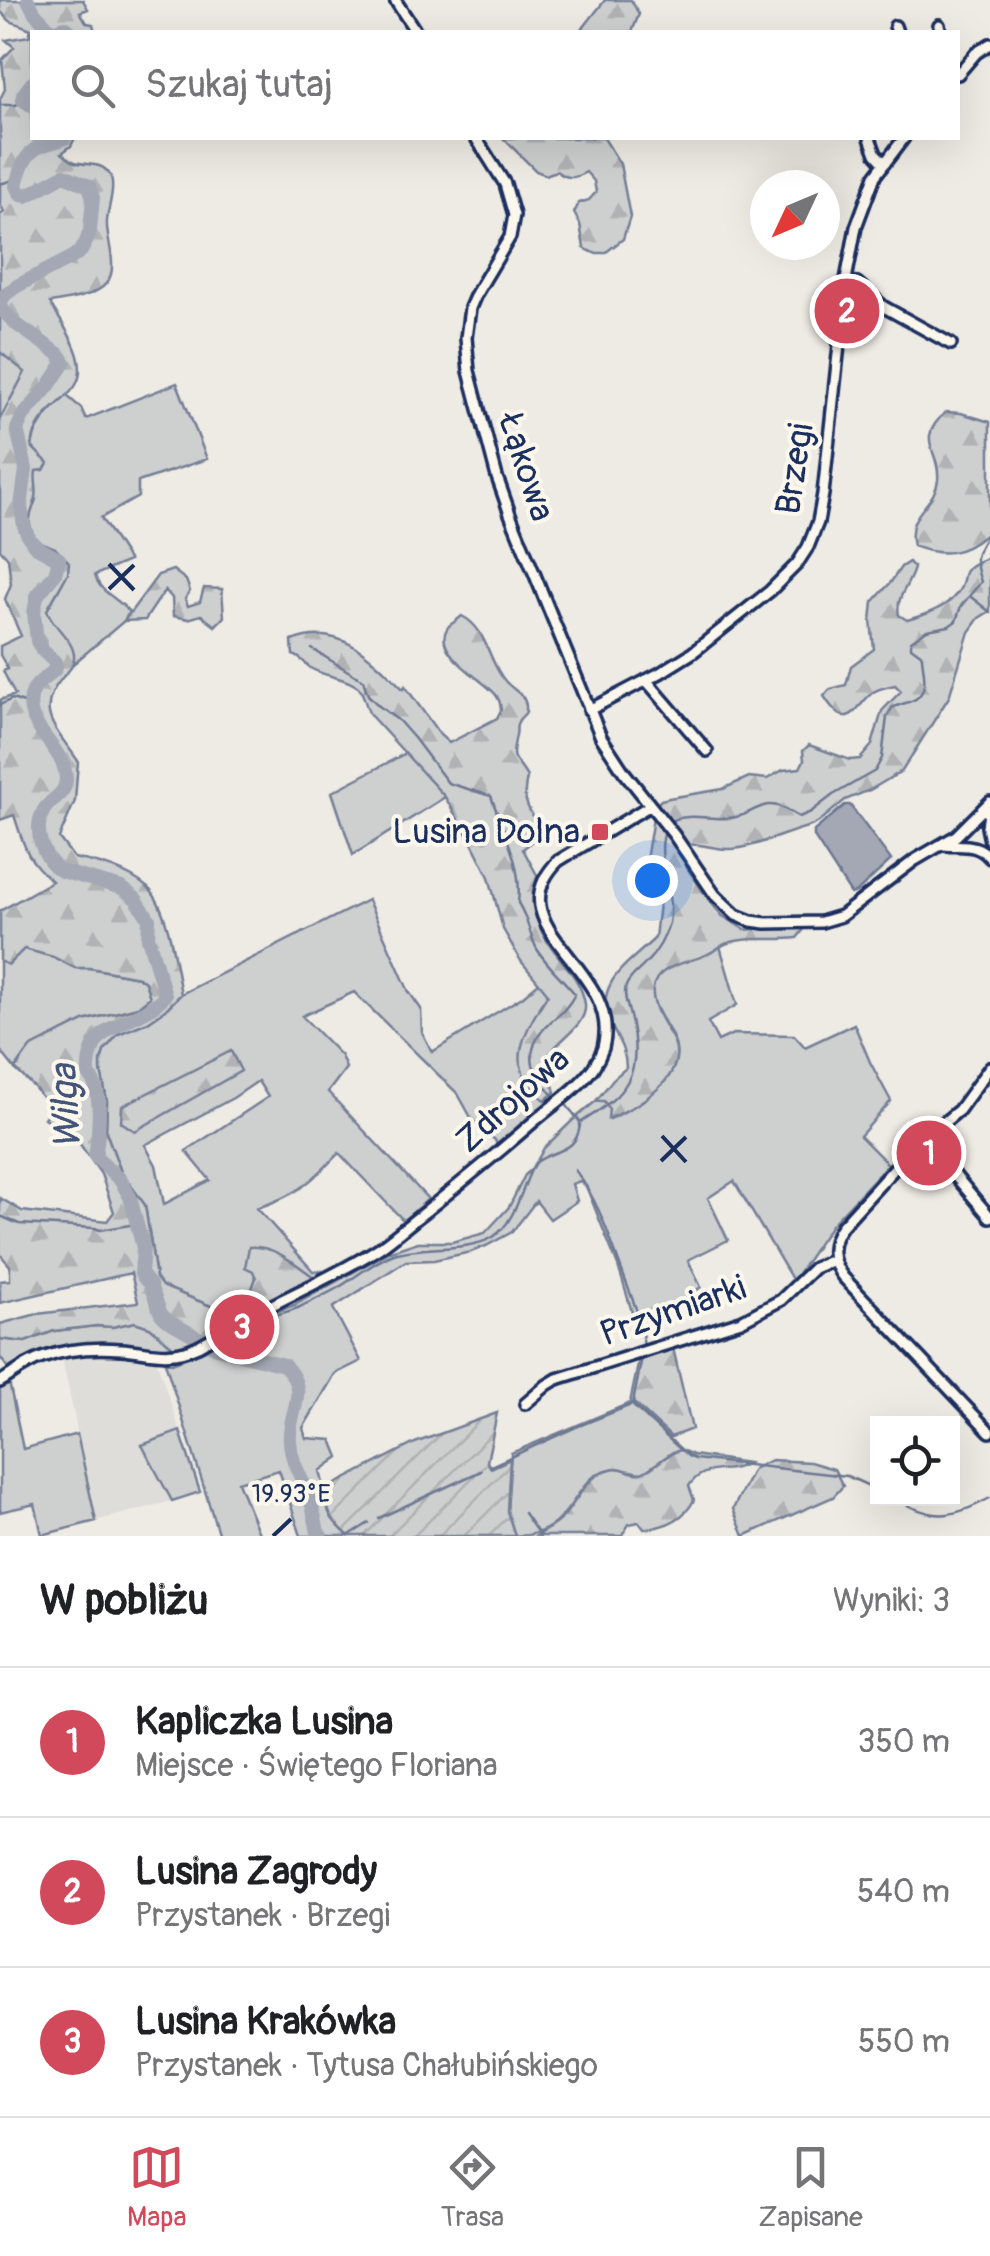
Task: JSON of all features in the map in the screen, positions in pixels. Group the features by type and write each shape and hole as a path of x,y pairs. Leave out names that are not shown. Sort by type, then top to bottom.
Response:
{"street":[{"path":"395,0 415,30"},
{"path":"960,72 990,44"},
{"name":"Łąkowa","path":"477,140 505,184 514,216 510,238 470,308 466,338 469,370 505,501 589,710 608,748 649,806"},
{"path":"871,140 884,163"},
{"name":"Brzegi","path":"589,710 692,653 770,591 808,547 823,494 846,280 856,227 868,191 902,140"},
{"path":"846,280 857,284 884,307 951,344"},
{"path":"646,680 708,751"},
{"path":"649,806 725,907 751,921 766,923 824,922 841,916 914,860 944,845 990,804"},
{"path":"944,845 985,844 990,804"},
{"name":"Zdrojowa","path":"0,1382 42,1358 77,1350 124,1349 160,1355 181,1354 198,1346 380,1248 580,1082 602,1052 605,1016 590,983 544,922 540,890 546,873 558,861 649,806"},
{"path":"974,821 981,822 989,835"},
{"path":"963,830 963,838 990,858"},
{"path":"990,1067 959,1110 903,1159 842,1226 832,1246 833,1260 843,1277 990,1432"},
{"path":"929,1135 990,1218"},
{"name":"Przymiarki","path":"525,1404 558,1379 741,1321 781,1300 814,1268 833,1260"}],"shaded area":[{"path":"850,805 891,860 851,894 814,837 814,831"},
{"path":"105,1355 156,1359 180,1431 142,1445 172,1501 96,1521 62,1358"}],"green space":[{"path":"0,0 83,0 88,9 80,12 94,30 31,30 10,21 0,11"},
{"path":"605,0 631,0 639,14 633,30 582,30"},
{"path":"30,32 30,140 74,140 62,153 75,162 103,168 112,185 107,221 110,277 89,294 50,303 73,342 80,373 75,387 39,424 32,447 48,463 44,470 36,471 32,533 35,540 55,548 69,562 68,573 47,610 71,645 74,658 49,701 51,721 78,761 75,801 59,838 74,858 122,872 148,888 161,908 181,994 148,1022 118,1034 104,1051 101,1071 107,1101 106,1132 121,1172 145,1205 156,1278 162,1286 218,1309 252,1289 256,1278 245,1267 249,1247 276,1252 315,1278 202,1340 175,1348 150,1327 135,1322 54,1331 25,1342 0,1339 0,1324 37,1314 138,1302 131,1273 0,1303 0,1281 10,1280 10,1266 0,1254 0,1198 22,1211 107,1221 114,1212 101,1174 77,1140 44,1118 51,1108 15,1069 30,1048 84,1021 138,1007 150,997 145,982 138,977 75,968 24,949 8,965 0,961 0,911 52,881 27,851 14,815 0,820 0,700 15,695 3,671 8,669 0,646 21,636 5,599 11,584 8,558 0,549 0,419 25,372 0,352 0,215 4,212 0,204 0,99 5,89 2,60 14,47 6,40 29,36"},
{"path":"505,140 605,140 620,164 630,217 623,239 605,253 584,248 574,213 579,203 596,192 594,181 586,172 571,177 556,171 546,175 536,171"},
{"path":"0,352 26,372 0,419"},
{"path":"177,383 207,459 138,482 138,497 101,518 129,561 95,575 101,587 129,612 124,621 73,664 74,654 47,610 63,582 55,548 35,540 28,519 36,499 36,471 47,463 32,447 36,432 66,395 81,408 86,419"},
{"path":"946,412 990,422 990,535 968,547 943,553 913,546 912,535 917,517 936,489 938,470 930,438 936,422"},
{"path":"990,557 990,611 969,632 949,697 902,771 845,800 811,826 741,848 684,845 681,853 687,868 723,916 745,930 805,928 797,938 728,943 660,974 653,989 654,1002 672,1038 674,1065 658,1089 608,1119 609,1109 604,1101 596,1101 626,1068 606,1009 606,996 617,974 655,938 660,895 646,860 655,806 661,800 723,789 749,777 767,779 783,770 800,768 803,751 809,745 850,760 860,759 872,745 882,711 901,691 895,685 877,690 845,716 824,696 830,689 846,685 851,666 874,649 873,602 909,562 914,568 899,602 899,615 907,620 925,614 953,598 970,566"},
{"path":"173,570 186,580 190,591 185,599 188,606 200,602 204,588 222,589 224,617 215,626 201,615 188,619 173,616 172,598 165,590 145,620 124,621 158,575"},
{"path":"462,616 477,629 500,674 525,702 526,713 517,724 513,755 527,777 525,798 539,831 523,849 537,875 535,906 540,928 574,976 585,1004 581,1020 550,1054 548,1069 555,1092 545,1100 524,1075 521,1048 548,994 521,961 503,929 489,877 472,843 445,797 371,716 358,687 312,669 293,655 292,641 309,636 339,639 353,646 403,689 405,686 449,743 497,718 501,710 496,695 460,664 446,645 449,626"},
{"path":"406,753 445,797 353,855 332,792"},
{"path":"368,900 409,992 421,1009 422,1032 432,1052 540,982 548,994 539,1007 523,1076 545,1100 550,1096 548,1103 497,1145 473,1121 458,1094 354,992 302,1016 341,1056 346,1068 328,1092 428,1199 404,1221 339,1153 302,1187 257,1208 313,1271 321,1271 315,1278 292,1261 254,1271 252,1289 218,1309 162,1286 156,1278 145,1205 121,1172 106,1132 107,1101 101,1071 104,1051 118,1034 148,1022 181,994","holes":["258,1081 268,1097 186,1151 210,1180 164,1204 156,1165 145,1145"]},
{"path":"720,946 737,1005 708,1022 718,1041 733,1034 794,1035 805,1047 854,1024 891,1101 860,1136 888,1164 831,1225 793,1281 734,1181 708,1198 728,1240 688,1260 701,1287 683,1300 633,1315 586,1186 580,1181 572,1184 577,1201 550,1219 536,1201 512,1232 486,1246 434,1260 406,1261 333,1308 361,1361 335,1374 303,1428 306,1438 332,1440 339,1457 320,1471 329,1513 349,1536 301,1536 279,1470 238,1482 260,1536 219,1536 165,1362 172,1363 232,1340 263,1317 294,1305 391,1251 418,1242 452,1242 485,1233 509,1207 544,1148 572,1121 596,1101 604,1100 610,1119 636,1105 664,1080 676,1057 676,1047 653,998 657,977"},
{"path":"24,948 75,968 138,977 145,982 150,997 138,1007 84,1021 31,1048 15,1069 0,1050 0,961 8,964"},
{"path":"231,1051 241,1071 135,1131 121,1122 122,1106"},
{"path":"135,1322 150,1327 175,1348 89,1344 50,1353 10,1371 0,1357 0,1339 25,1342 54,1331"},
{"path":"673,1348 692,1429 671,1437 630,1403 640,1355"},
{"path":"9,1382 23,1449 77,1434 96,1521 42,1535 35,1504 0,1512 0,1387"},
{"path":"630,1403 681,1450 643,1473 615,1469 598,1474 550,1527 515,1536 507,1511 511,1453"},
{"path":"497,1413 487,1462 491,1468 510,1459 507,1511 515,1536 349,1536 334,1521 326,1489 415,1443"},
{"path":"180,1431 200,1492 172,1501 142,1445"},
{"path":"681,1450 748,1463 695,1479 689,1486 694,1500 690,1507 666,1524 644,1529 639,1522 629,1524 622,1536 536,1536 562,1518 602,1472 615,1468 641,1473"},
{"path":"771,1460 810,1462 834,1469 843,1486 833,1497 744,1536 733,1509 753,1469"}],"waterway":[{"name":"Wilga","path":"28,0 51,30"},
{"name":"Wilga","path":"55,30 69,30"},
{"name":"Wilga","path":"30,86 23,95 30,105"},
{"path":"0,105 16,105 23,100"},
{"name":"Wilga","path":"59,140 41,146 27,157 16,186 26,196 64,175 89,186 93,198 86,242 73,257 17,286 0,303 16,324 60,355 64,363 17,429 26,469 21,507 24,526 35,546 59,559 55,574 37,596 34,613 37,641 56,668 36,686 30,702 36,724 59,756 66,780 63,790 44,810 39,835 45,852 61,871 122,888 136,899 149,919 148,938 165,995 154,1006 105,1033 90,1056 89,1075 98,1102 95,1156 121,1181 130,1197 143,1248 141,1274 150,1285 161,1314 216,1348 284,1365 292,1375 297,1393 291,1448 321,1536"},
{"path":"0,184 17,181"},
{"path":"668,824 687,817 732,818 770,805 799,817 875,771 882,758 887,717 892,708 917,698 923,689 922,655 911,647 911,641 927,630 956,621 961,606 981,582 976,555 990,530"},
{"path":"971,597 990,612"},
{"path":"312,649 363,680 368,695 399,721 448,783 491,796 515,862 518,903 534,943 575,994 542,1031 533,1049 536,1074 554,1096"},
{"path":"0,705 12,699 30,705"},
{"path":"580,1123 621,1091 633,1067 634,1036 625,990 657,949 669,923 670,900 662,852 665,832"},
{"path":"564,1102 580,1122"},
{"path":"254,1358 248,1338 257,1325 331,1292 380,1260 406,1251 471,1245 493,1237 513,1213 534,1164 574,1142 580,1125"},
{"path":"575,1170 607,1232 639,1318 644,1348"},
{"path":"0,1216 19,1224 100,1230 136,1224"},
{"path":"633,1403 642,1357"},
{"path":"491,1466 631,1405"},
{"path":"633,1405 695,1459 847,1476 870,1486"},
{"path":"379,1518 481,1471"},
{"path":"910,1506 931,1513 952,1513 990,1498"},
{"path":"524,1513 540,1536"},
{"path":"348,1536 369,1523"}],"place":[{"name":"Lusina Zagrody","path":"847,311"},
{"name":"Lusina Dolna","path":"600,832"},
{"name":"Kapliczka Lusina","path":"929,1153"},
{"name":"Lusina Krakówka","path":"242,1327"}]}
